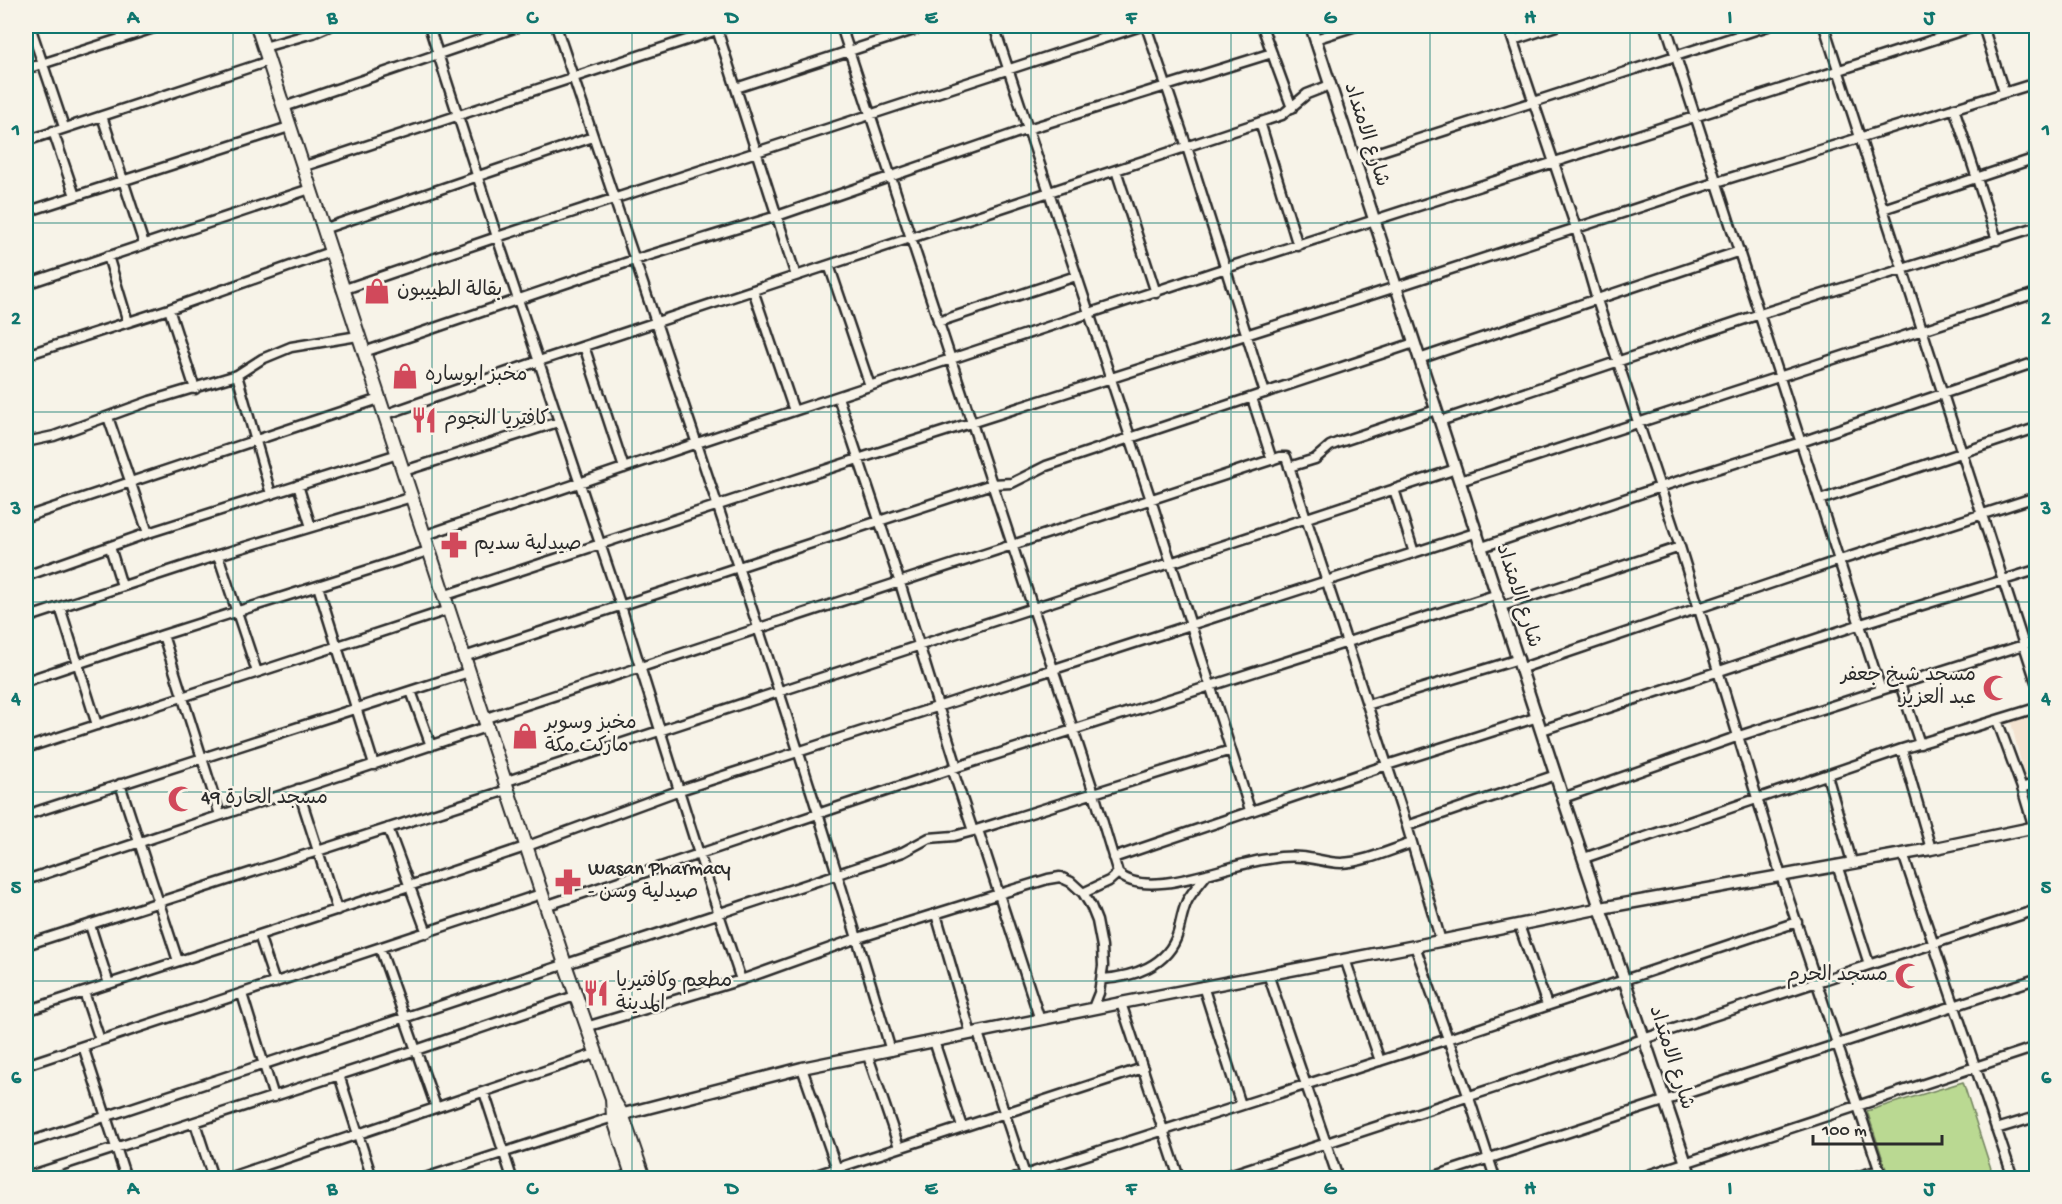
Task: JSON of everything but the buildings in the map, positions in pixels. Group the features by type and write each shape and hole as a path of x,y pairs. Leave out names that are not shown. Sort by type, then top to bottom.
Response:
{"main road":[{"path":"257,26 525,847 612,1098 636,1177"}],"street":[{"path":"30,26 64,127"},
{"path":"26,69 160,26"},
{"path":"264,47 329,26"},
{"path":"429,26 558,422 601,544 741,980"},
{"path":"284,107 520,26"},
{"path":"556,26 739,568 838,874 891,1051"},
{"path":"302,166 717,27 729,26"},
{"path":"841,26 1094,793 1118,873 1125,881 1151,884 1207,874 1249,861 1271,858 1301,857 1330,863 1345,863 1412,843"},
{"path":"736,88 926,26"},
{"path":"994,26 1131,438 1250,810"},
{"path":"342,290 1008,68 1143,26 1187,147 1264,393"},
{"path":"1262,26 1292,108"},
{"name":"شارع الامتداد","path":"1311,26 1563,798 1691,1179"},
{"path":"1315,39 1356,26"},
{"path":"1508,26 1576,228 1617,362 1680,547 1782,876 1880,1174 1853,1179"},
{"path":"1513,40 1556,26"},
{"path":"1666,26 1881,690"},
{"path":"1354,160 1768,26"},
{"path":"1824,26 2037,682"},
{"path":"423,537 696,443 1226,268 1976,26"},
{"path":"1983,26 2004,92"},
{"path":"717,27 795,276"},
{"path":"364,352 634,260 777,216 1028,129 1272,53"},
{"path":"26,141 269,61"},
{"path":"443,596 972,422 1717,182 2037,82"},
{"path":"384,415 656,322 1260,123 1282,115 1307,94 1330,85"},
{"path":"1954,108 1997,240"},
{"path":"102,116 144,244"},
{"path":"1260,123 1298,246"},
{"path":"26,212 290,126"},
{"path":"53,131 75,196"},
{"path":"322,229 593,137"},
{"path":"1883,209 2037,158"},
{"path":"1116,170 1156,293"},
{"path":"26,284 310,189"},
{"path":"1440,421 1760,314 2037,227"},
{"path":"1419,359 1740,251"},
{"path":"26,355 169,309 330,252"},
{"path":"108,256 128,322"},
{"path":"829,265 870,386"},
{"path":"938,322 1076,276"},
{"path":"753,290 794,411"},
{"path":"1460,481 2037,294"},
{"path":"169,309 195,389"},
{"path":"26,442 54,435 150,401 237,375 262,359 291,347 358,336"},
{"path":"464,657 992,484 1012,483 1046,466 1414,343"},
{"path":"584,346 624,468"},
{"path":"1482,547 2037,362"},
{"path":"237,375 271,494"},
{"path":"838,397 900,583 939,707 955,768 1040,1020"},
{"path":"1252,398 1272,460"},
{"path":"26,517 379,399"},
{"path":"1289,467 1315,459 1337,442 1436,410"},
{"path":"108,417 148,533"},
{"path":"404,471 558,422"},
{"path":"1820,500 2037,428"},
{"path":"26,576 148,533 398,454"},
{"path":"26,880 431,746 485,723 757,628 1286,457 1407,826 1441,941"},
{"path":"26,945 388,828 660,730 1456,469"},
{"path":"298,485 310,527"},
{"path":"1394,489 1414,553"},
{"path":"26,618 218,555 412,496"},
{"path":"1367,705 1521,664 1700,609 2037,497"},
{"path":"26,1011 410,886 680,790 798,751 1054,671 1478,532"},
{"path":"110,547 122,586"},
{"path":"1502,606 1680,547"},
{"path":"26,681 428,550"},
{"path":"218,555 257,672"},
{"path":"1542,730 1861,624 2037,570"},
{"path":"318,586 374,765"},
{"path":"26,1065 427,933 699,854 1073,729 1498,594"},
{"path":"60,606 97,725"},
{"path":"26,748 448,610"},
{"path":"163,635 220,815"},
{"path":"1563,798 1738,736 2037,641"},
{"path":"26,812 469,672"},
{"path":"1900,684 1920,744"},
{"path":"411,691 431,746"},
{"path":"1584,858 1902,749 2037,708"},
{"path":"1113,858 1250,810 1538,717"},
{"path":"425,1179 617,1116 802,1068 1601,908 1930,849 2035,827 1997,720"},
{"path":"1902,749 1930,849"},
{"path":"26,1143 838,874 903,852 929,838 954,836 976,830 1231,750"},
{"path":"1407,826 1556,775"},
{"path":"1827,775 1852,862"},
{"path":"2022,788 2037,783"},
{"path":"120,784 178,961"},
{"path":"298,789 337,910"},
{"path":"388,828 427,933"},
{"path":"1903,854 2013,1179"},
{"path":"1836,865 1869,964"},
{"path":"1083,893 1109,881 1118,873"},
{"path":"1102,979 1115,978 1149,968 1163,959 1178,934 1180,920 1188,899 1207,874"},
{"path":"586,1027 741,980 858,939 999,894 1060,877 1071,882 1083,893 1097,921 1102,947 1102,979 1093,1008"},
{"path":"1220,1179 2037,910"},
{"path":"936,914 974,1034 1025,1177"},
{"path":"1015,1179 1241,1104 1448,1039 1797,922"},
{"path":"90,925 109,984"},
{"path":"1519,925 1547,1005"},
{"path":"259,935 275,983"},
{"path":"1415,946 1495,1179"},
{"path":"380,948 436,1107"},
{"path":"1346,959 1380,1061"},
{"path":"1268,974 1338,1179"},
{"path":"1429,1179 2037,979"},
{"path":"1203,986 1241,1104"},
{"path":"84,992 100,1040"},
{"path":"242,994 274,1097"},
{"path":"26,1177 575,996"},
{"path":"1121,1003 1179,1179"},
{"path":"934,1041 962,1127"},
{"path":"83,1046 126,1179"},
{"path":"1640,1179 2037,1047"},
{"path":"228,1179 595,1054"},
{"path":"868,1056 899,1147"},
{"path":"802,1068 840,1179"},
{"path":"807,1179 1143,1068"},
{"path":"339,1075 372,1179"},
{"path":"484,1092 512,1179"},
{"path":"1996,1129 2037,1117"},
{"path":"195,1123 213,1179"},
{"path":"619,1179 636,1177"}],"shaded area":[{"path":"2036,704 2036,823 2009,714"}],"green space":[{"path":"1963,1082 1994,1178 1889,1178 1867,1111"}],"place":[{"name":"بقالة الطييبون","path":"377,291"},
{"name":"مخبز ابوساره","path":"405,376"},
{"name":"كافتريا النجوم","path":"424,420"},
{"name":"صيدلية سديم","path":"454,545"},
{"name":"مسجد شيخ جعفر عبد العزيز","path":"1996,688"},
{"name":"مخبز وسوبر ماركت مكة","path":"525,736"},
{"name":"مسجد الحارة 49","path":"181,799"},
{"name":"Wasan Pharmacy - صيدلية وسن","path":"568,882"},
{"name":"مسجد الحرم","path":"1908,976"},
{"name":"مطعم وكافتيريا المدينة","path":"596,993"}]}
